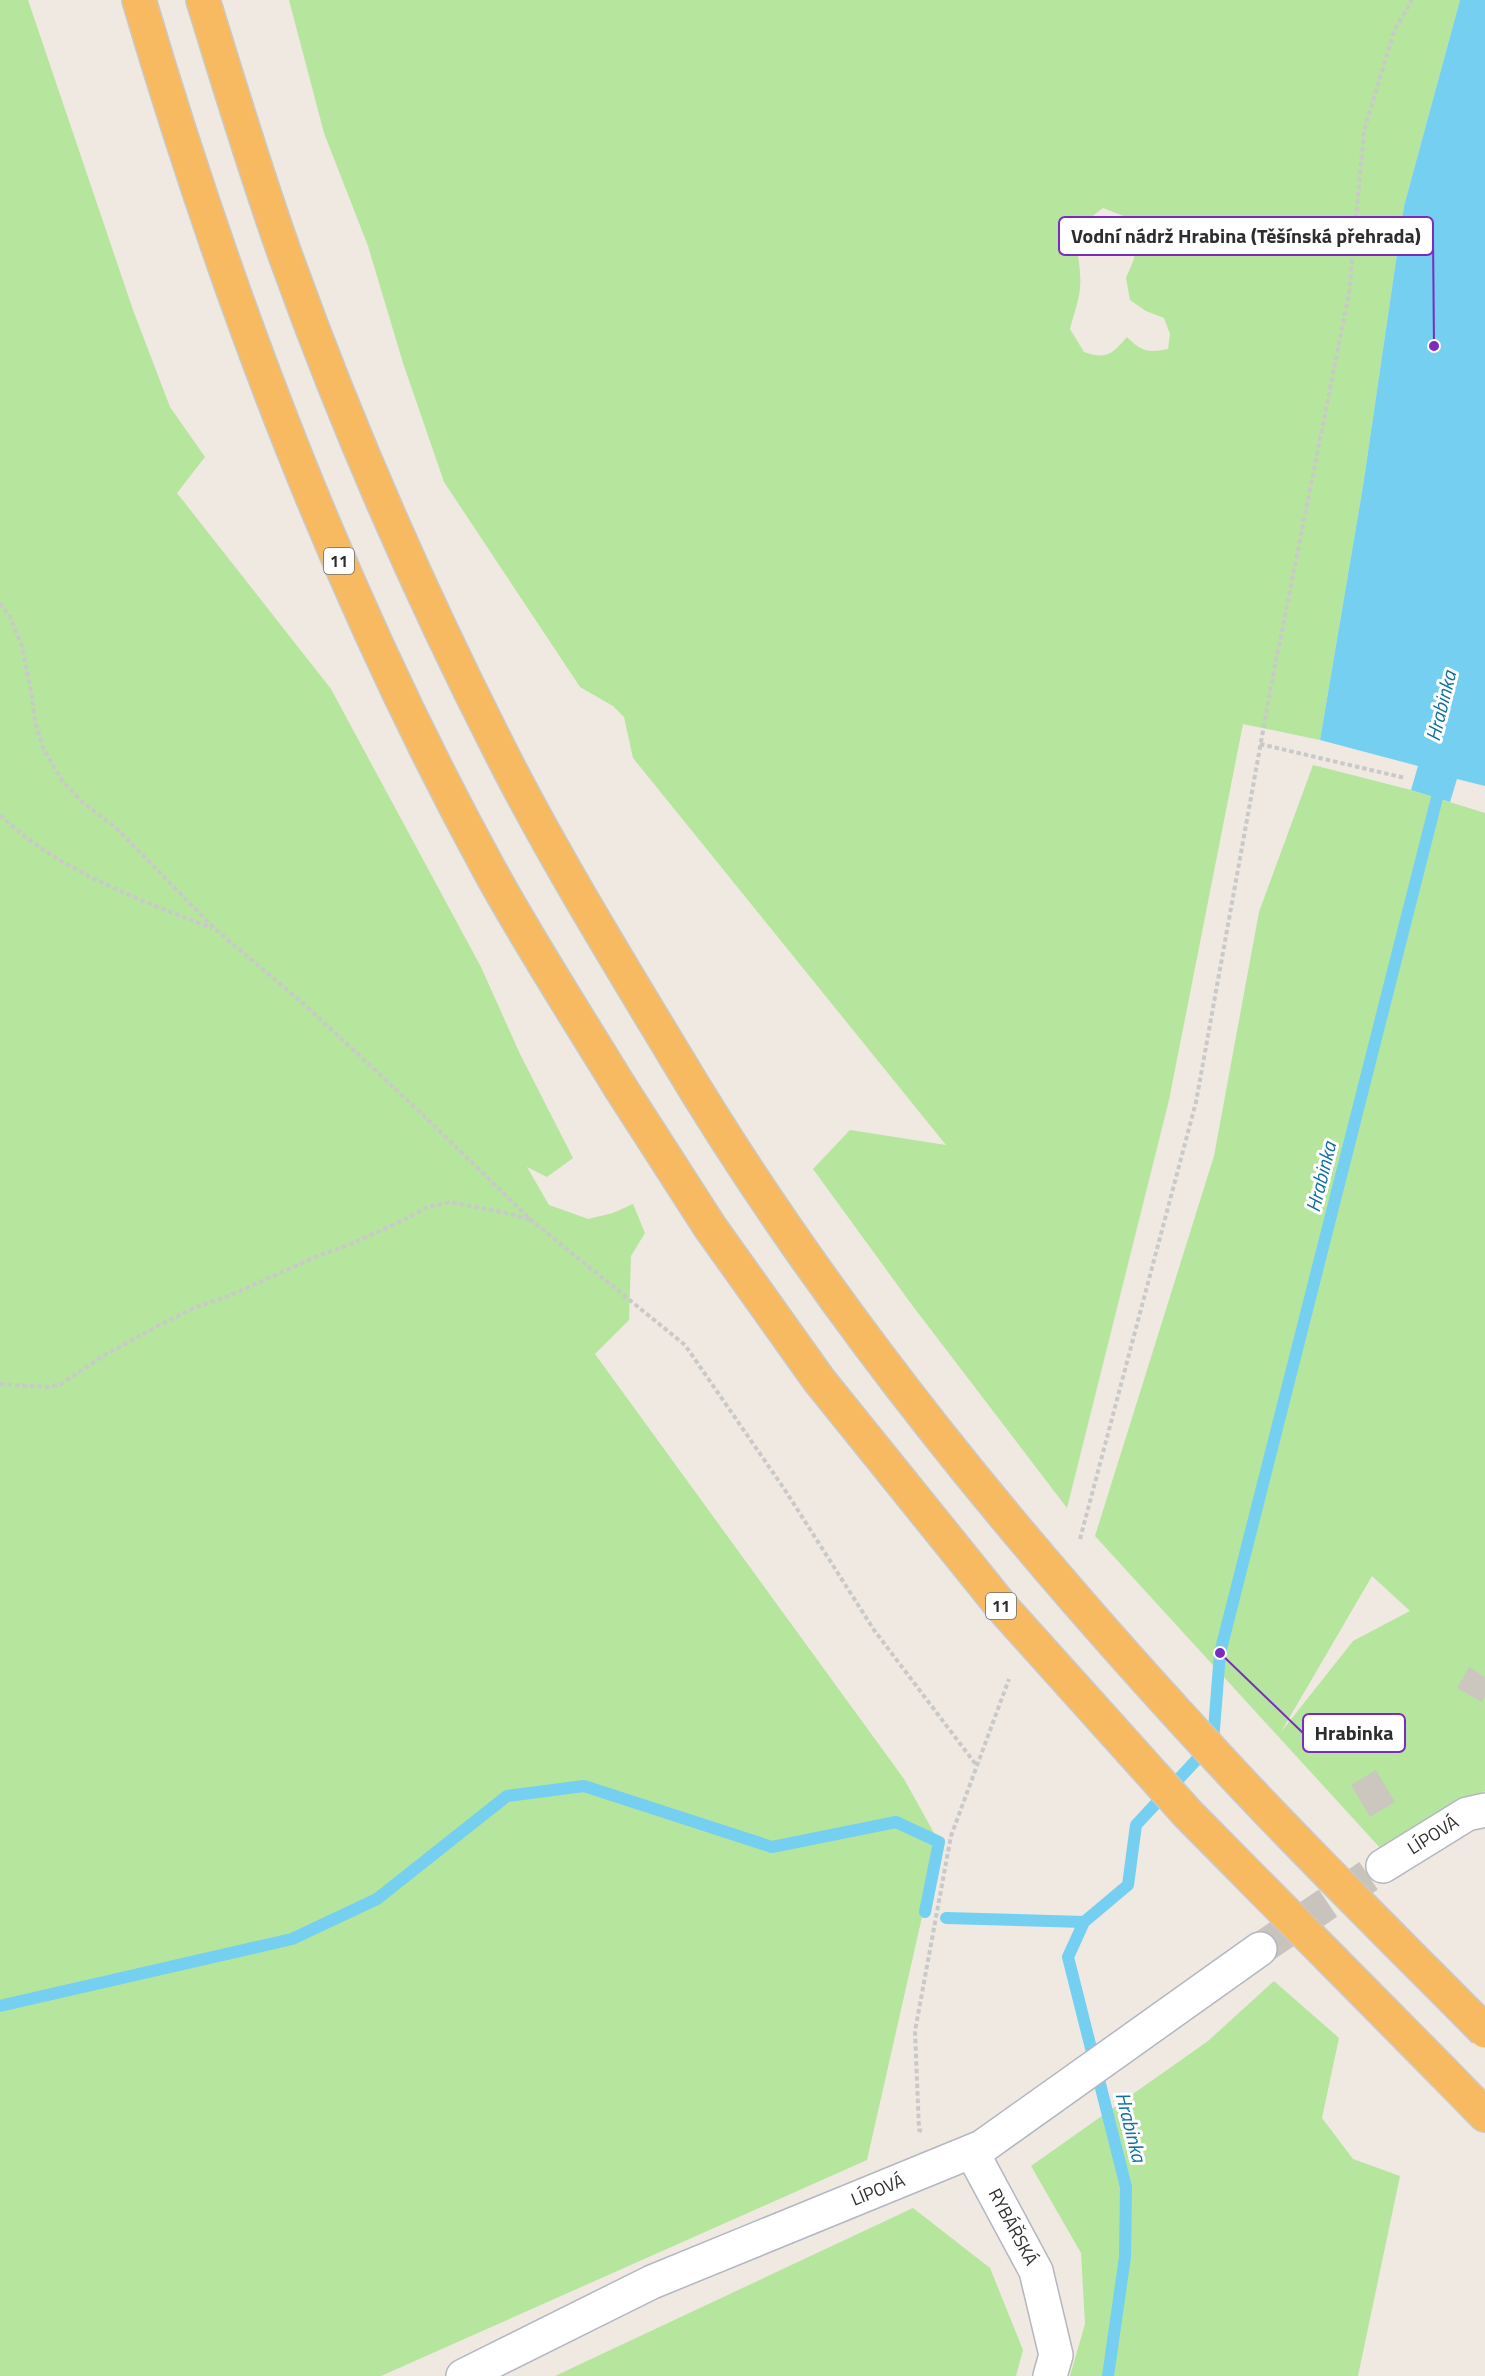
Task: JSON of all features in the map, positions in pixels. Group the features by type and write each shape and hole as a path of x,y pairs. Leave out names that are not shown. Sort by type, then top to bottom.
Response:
{"highway":[{"name":"11","path":"139,0 179,137 238,306 327,535 408,710 491,872 620,1087 710,1227 819,1380 1002,1607 1188,1814 1485,2115"},
{"path":"203,0 246,139 288,262 340,396 402,545 456,662 512,774 579,896 716,1124 768,1205 865,1338 974,1478 1071,1595 1235,1777 1485,2031"}],"street":[{"name":"LÍPOVÁ","path":"1383,1866 1467,1814 1485,1810"},
{"name":"LÍPOVÁ","path":"463,2376 652,2282 972,2152 1112,2056 1260,1949"},
{"name":"RYBÁŘSKÁ","path":"972,2152 1036,2271 1056,2355 1050,2376"}],"path":[{"path":"1080,1539 1196,1102 1260,744 1349,294 1364,131 1394,32 1412,0"},
{"path":"0,603 10,617 21,643 35,721 43,748 61,779 82,802 115,827 215,929 305,1005 531,1220 685,1346 785,1490 874,1630 977,1766"},
{"path":"1260,744 1406,778"},
{"path":"0,815 57,860 148,903 215,929"},
{"path":"0,1384 48,1387 61,1384 104,1356 198,1306 229,1296 315,1257 353,1243 427,1207 450,1202 507,1212 531,1220"},
{"path":"972,2152 919,2130 915,2031 951,1836 1009,1679"}],"green space":[{"path":"0,0 28,0 133,310 170,407 205,457 177,493 331,689 481,967 520,1054 573,1158 547,1177 527,1167 549,1205 588,1219 613,1213 633,1204 645,1233 631,1256 629,1320 595,1354 904,1779 939,1842 867,2160 381,2376 0,2376"},
{"path":"289,0 1460,0 1404,206 1363,486 1320,740 1243,724 1169,1100 1067,1508 912,1305 813,1169 850,1130 946,1145 633,758 624,717 613,706 580,687 444,482 403,363 368,246 324,133","holes":["1103,208 1126,217 1134,246 1134,259 1126,278 1130,300 1146,311 1164,318 1170,334 1168,349 1146,350 1127,337 1109,354 1098,355 1084,352 1070,329 1080,288 1078,236 1090,218"]},
{"path":"1313,765 1411,790 1485,813 1485,1791 1382,1850 1095,1536 1214,1156 1259,912","holes":["1372,1576 1410,1611 1353,1641 1281,1732"]},
{"path":"1274,1981 1339,2038 1322,2118 1353,2159 1400,2176 1358,2376 1070,2376 1085,2324 1081,2253 1031,2166 1208,2041"},
{"path":"913,2208 990,2268 1023,2350 1016,2376 555,2376"}],"water":[{"path":"1460,0 1485,0 1485,786 1457,779 1450,802 1411,790 1418,766 1320,740 1363,486 1404,206"}],"building":[{"path":"1469,1667 1485,1677 1485,1696 1482,1702 1457,1688"},
{"path":"1376,1770 1395,1802 1370,1817 1351,1785"}],"waterway":[{"name":"Hrabinka","path":"1108,2376 1125,2257 1126,2187 1068,1957 1084,1922 1128,1885 1136,1825 1213,1742 1220,1653 1441,782"},
{"path":"0,2006 292,1939 377,1899 507,1796 584,1786 772,1847 896,1822 939,1842 925,1912"},
{"path":"946,1918 1084,1922"}],"tunnel":[{"path":"1260,1949 1383,1866"}],"place":[{"name":"Vodní nádrž Hrabina (Těšínská přehrada)","path":"1434,346"},
{"name":"Hrabinka","path":"1220,1653"}]}
